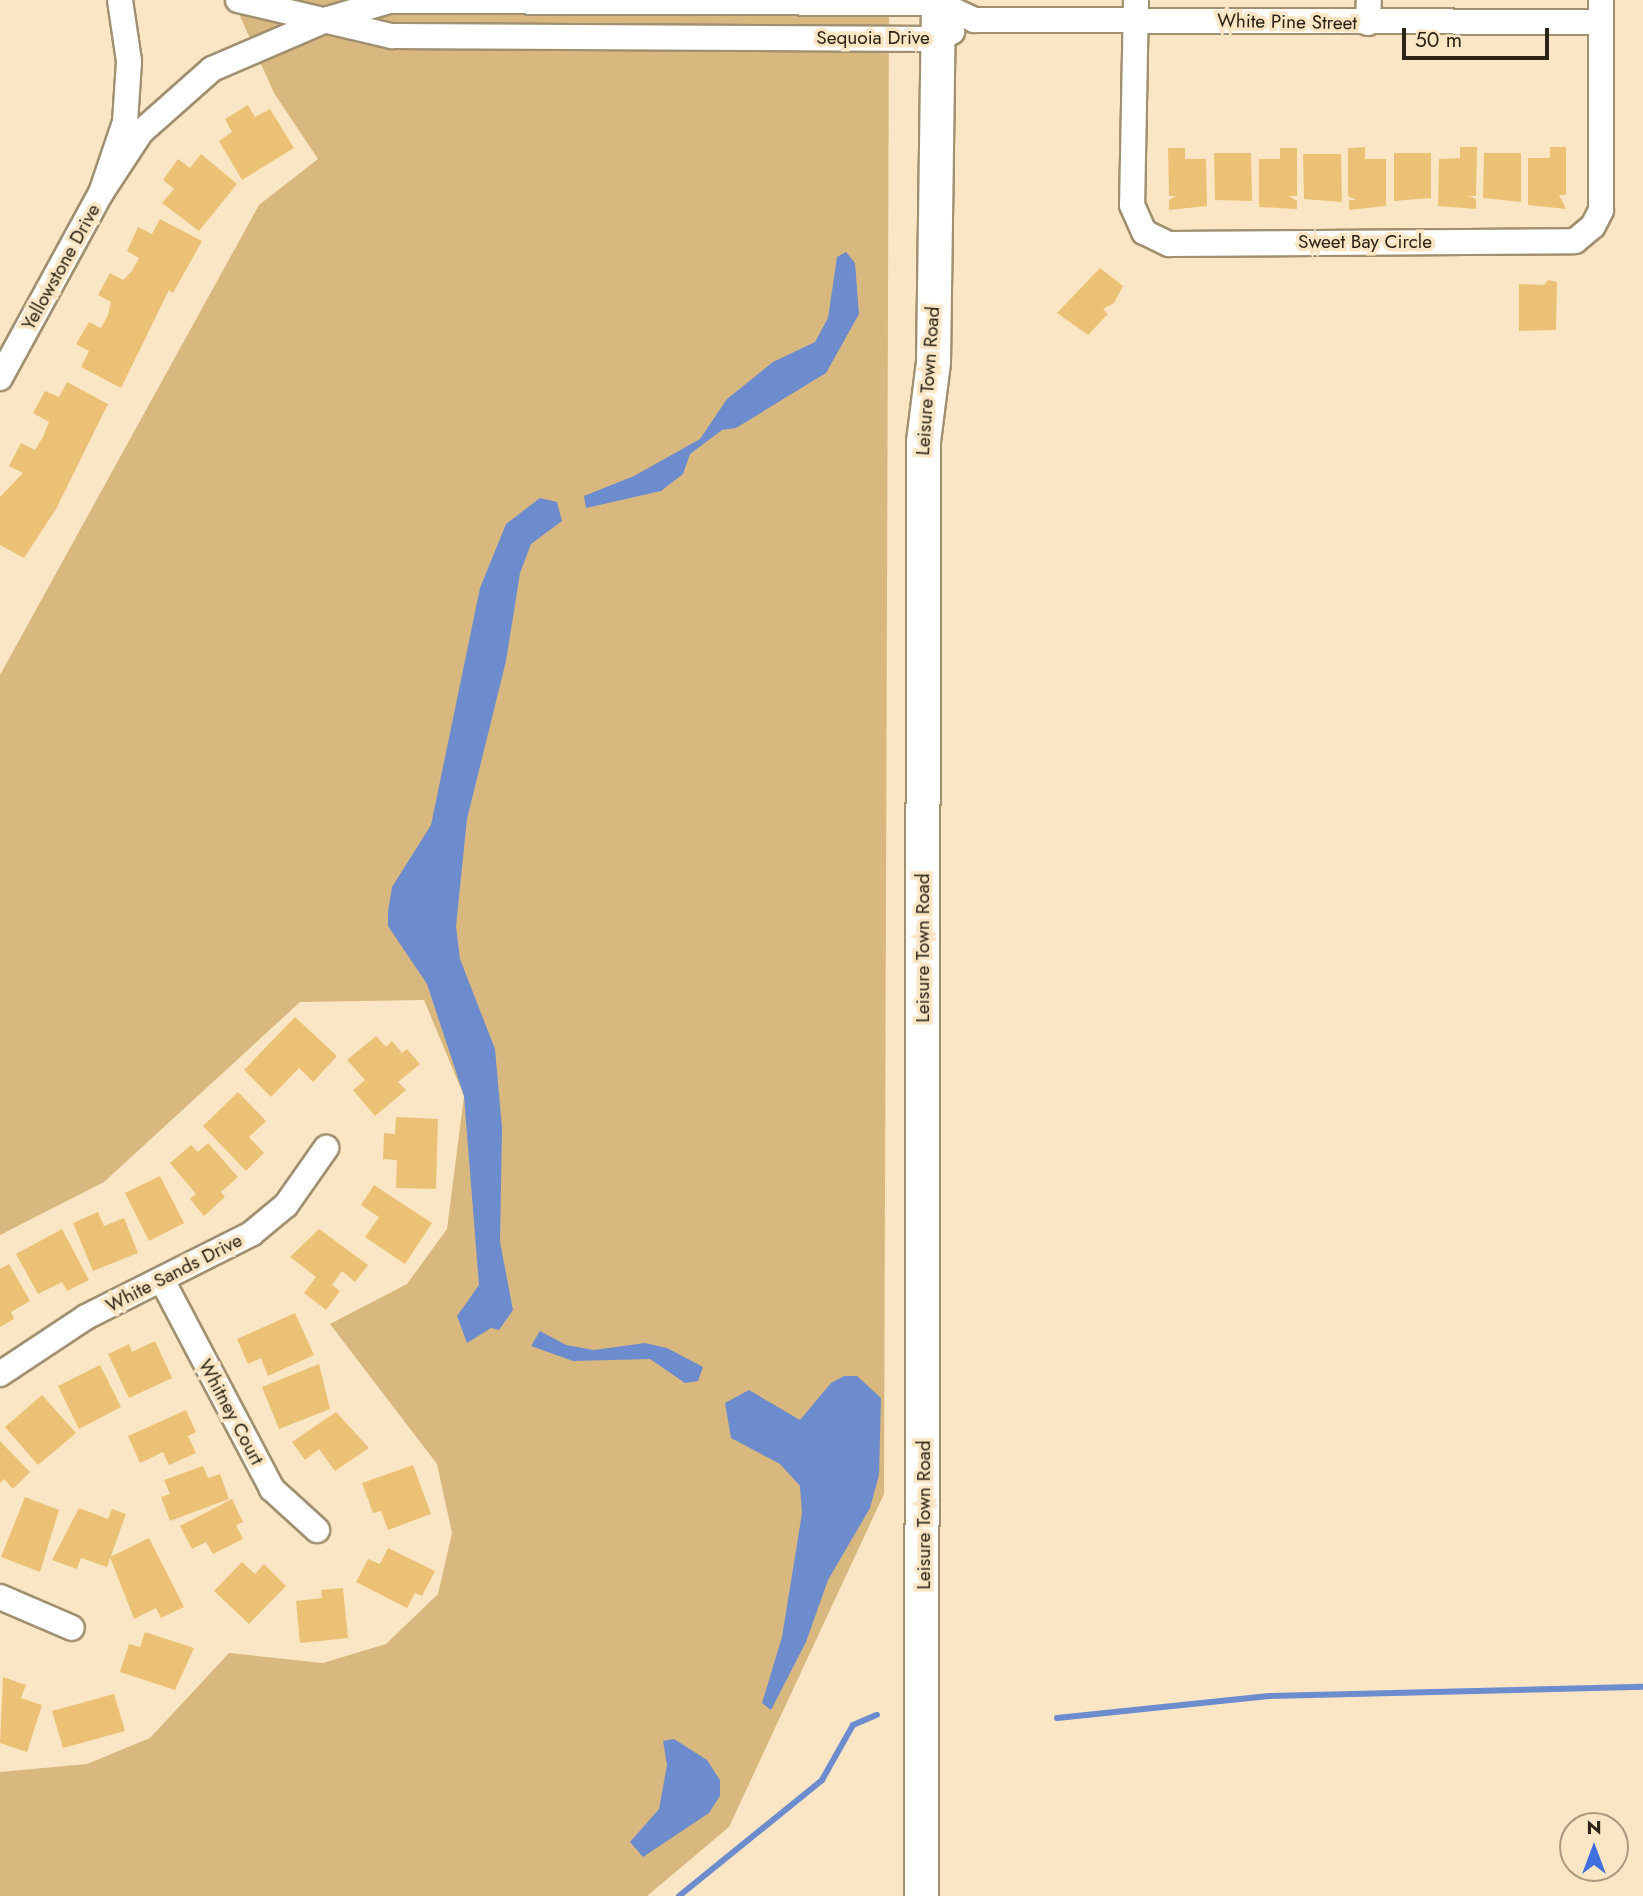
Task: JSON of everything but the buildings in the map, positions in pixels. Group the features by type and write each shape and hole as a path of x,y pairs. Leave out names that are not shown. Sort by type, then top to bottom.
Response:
{"main road":[{"name":"Leisure Town Road","path":"921,1896 925,1712 923,441 933,362 938,2"}],"street":[{"name":"Yellowstone Drive","path":"101,193 125,122 128,92 120,0"},
{"name":"Sequoia Drive","path":"238,0 279,13 328,19 393,36 939,39 974,20"},
{"name":"Sequoia Drive","path":"328,19 389,1 938,2 974,20"},
{"name":"White Pine Street","path":"974,20 1136,10 1601,11"},
{"name":"Sweet Bay Circle","path":"1136,10 1132,205 1144,232 1169,244 1575,240 1593,226 1601,210 1601,11"},
{"name":"Yellowstone Drive","path":"0,378 101,193 141,132 187,87 248,50 328,19"},
{"name":"White Sands Drive","path":"0,1374 86,1317 163,1282 251,1234 286,1205 326,1148"},
{"name":"Whitney Court","path":"163,1282 272,1489 317,1530"},
{"path":"0,1597 72,1628"}],"shaded area":[{"path":"233,0 889,0 884,1494 729,1827 647,1896 0,1896 0,1772 87,1764 150,1738 229,1653 323,1663 386,1644 438,1594 452,1533 437,1464 330,1324 407,1284 447,1229 464,1096 424,1000 300,1002 104,1182 0,1235 0,675 259,205 318,159 274,93"}],"water":[{"path":"846,252 855,263 859,314 826,373 736,428 722,430 690,454 683,474 661,491 586,508 584,496 634,476 700,439 727,399 773,362 815,342 828,318 837,257"},
{"path":"540,498 557,502 562,521 531,544 520,573 506,661 467,819 456,926 460,959 495,1049 502,1128 500,1242 513,1310 499,1330 491,1328 467,1343 457,1316 479,1285 464,1096 427,984 388,926 388,911 392,887 431,825 480,588 506,524"},
{"path":"540,1331 566,1345 594,1350 645,1343 667,1348 703,1367 698,1381 685,1383 650,1359 573,1361 531,1346"},
{"path":"844,1376 857,1376 881,1398 879,1475 870,1508 828,1580 806,1642 771,1710 762,1703 782,1637 802,1513 800,1486 780,1464 731,1438 725,1403 749,1390 800,1420 831,1383"},
{"path":"674,1739 707,1760 720,1780 720,1796 709,1813 643,1857 630,1842 659,1809 667,1765 663,1741"}],"waterway":[{"path":"1057,1718 1269,1696 1643,1687"},
{"path":"679,1896 822,1780 853,1725 877,1715"}]}
